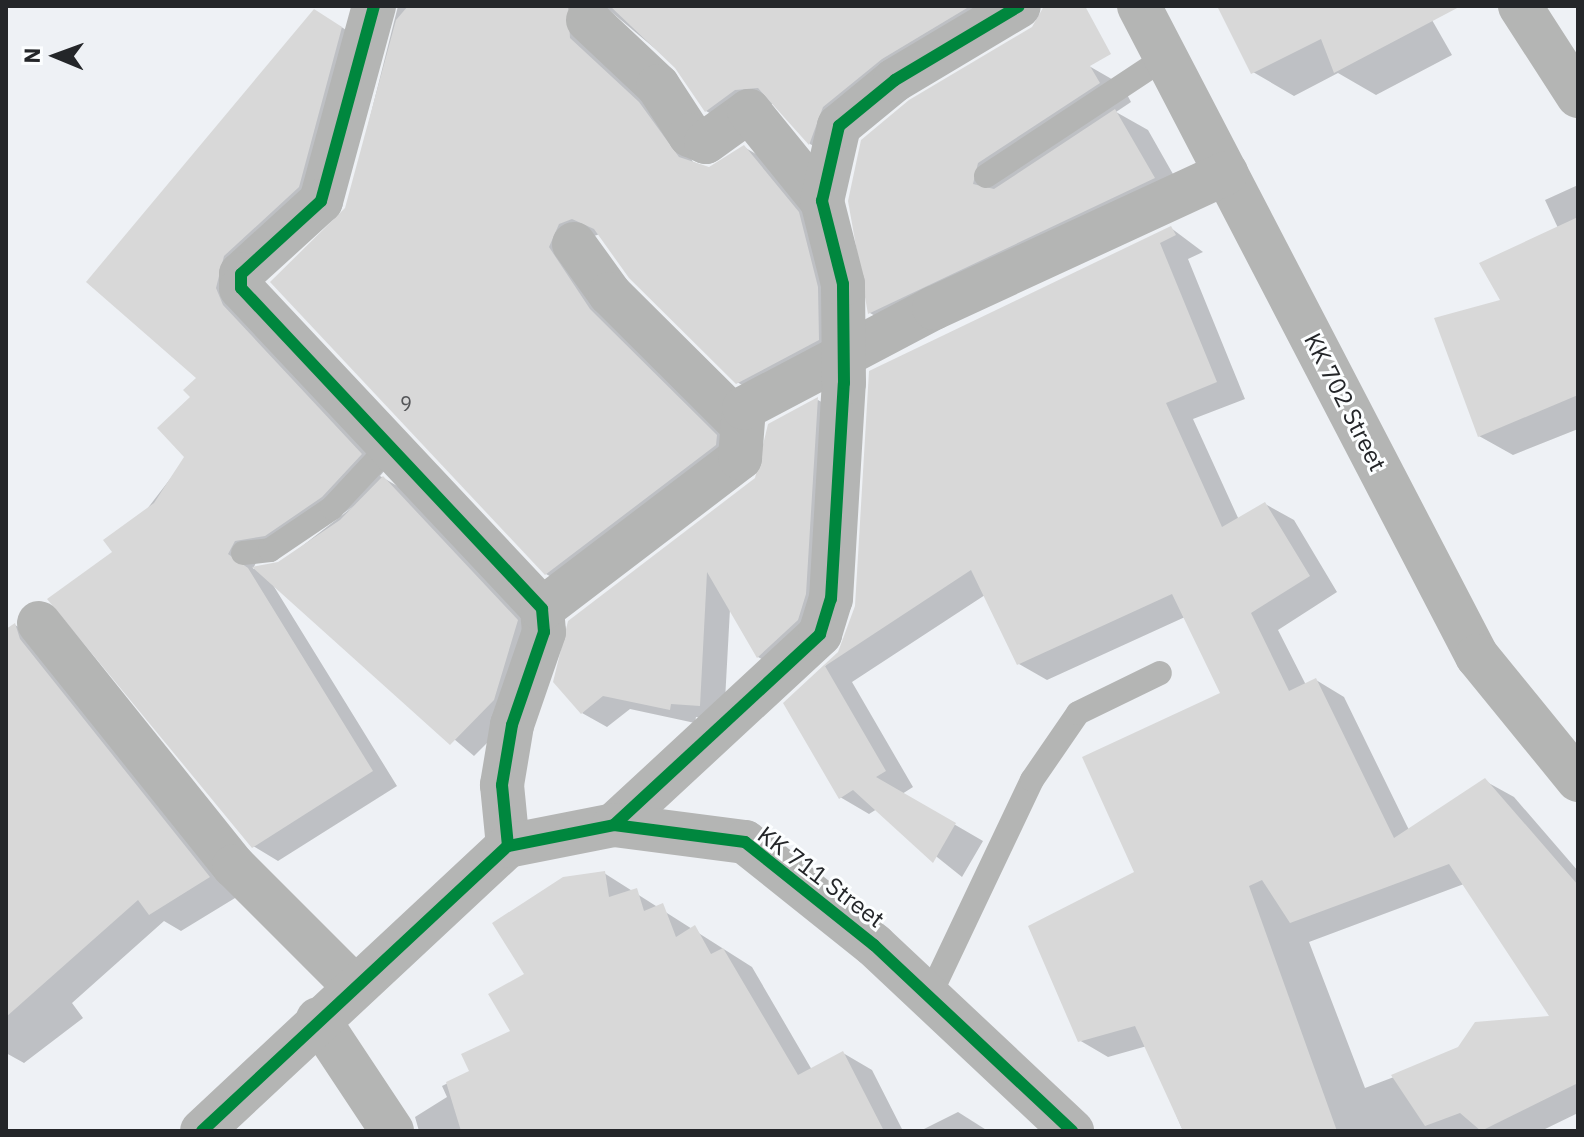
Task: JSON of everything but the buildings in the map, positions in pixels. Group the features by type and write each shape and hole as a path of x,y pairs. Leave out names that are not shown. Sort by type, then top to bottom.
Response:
{"street":[{"path":"202,1131 318,1019 508,846 502,785 512,725 544,632 542,609 386,450 241,288 241,274 321,201 374,6"},
{"path":"822,201 839,126 895,80 1019,6"},
{"name":"KK 702 Street","path":"1139,6 1477,656 1578,780"},
{"path":"1520,6 1578,96"},
{"path":"588,20 658,86 690,135 706,142 749,111 822,201 843,284 843,360 831,599 820,634 614,825"},
{"path":"542,609 740,458 744,408 843,360 934,308 1226,173"},
{"path":"574,244 610,294 742,425"},
{"path":"39,623 234,866 354,986"},
{"name":"KK 711 Street","path":"508,846 614,825 745,842 929,997 1072,1131"},
{"path":"318,1019 392,1131"}],"lane":[{"path":"986,176 1166,57"},
{"path":"243,553 270,550 332,508 386,450"},
{"path":"929,997 1032,780 1078,713 1160,673"}],"cycle path":[{"path":"374,6 321,201 241,274 241,288 542,609 544,632 512,725 502,785 508,846"},
{"path":"614,825 820,634 831,599 844,383 843,284 822,201 839,126 895,80 1019,6"},
{"path":"202,1131 508,846 614,825 745,842 874,945 1072,1131"}]}
